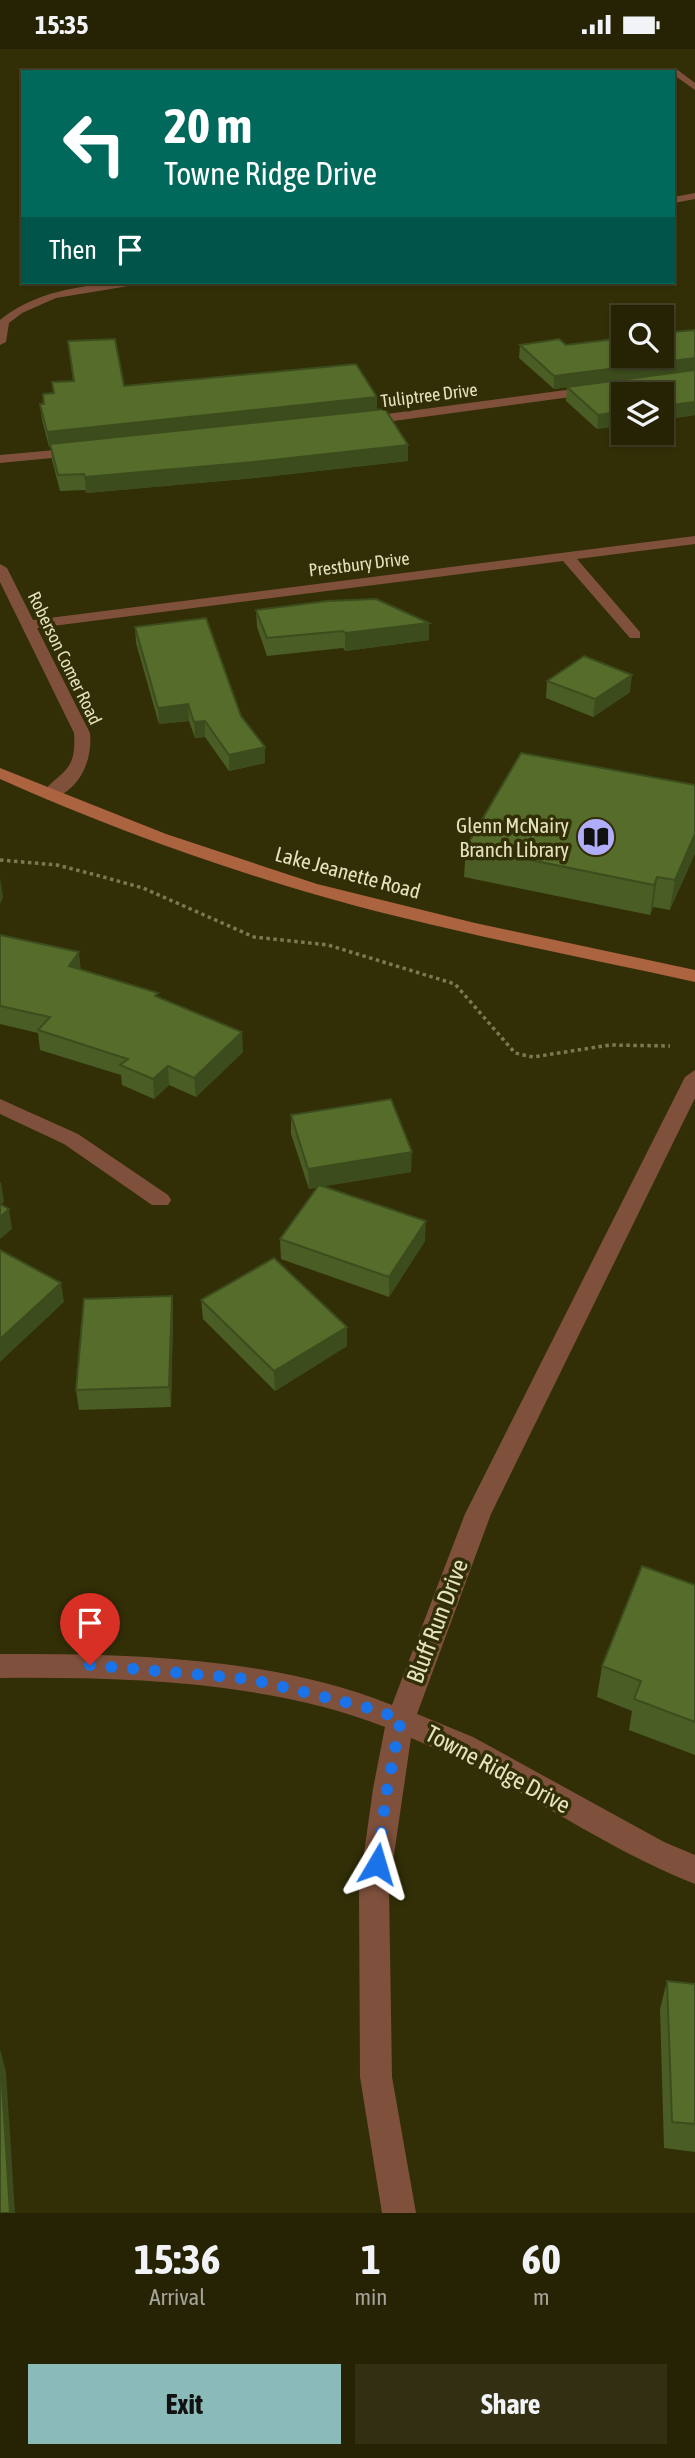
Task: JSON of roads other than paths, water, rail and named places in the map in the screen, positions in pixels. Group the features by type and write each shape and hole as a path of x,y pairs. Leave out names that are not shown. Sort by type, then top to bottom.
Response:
{"street":[{"path":"675,72 695,87"},
{"path":"675,200 695,196"},
{"path":"0,342 4,322 23,307 56,296 135,284"},
{"name":"Tuliptree Drive","path":"344,423 611,388"},
{"path":"0,459 88,451"},
{"name":"Prestbury Drive","path":"28,625 695,540"},
{"path":"567,557 635,635"},
{"name":"Roberson Comer Road","path":"0,568 82,733 85,750 82,764 71,781 48,795"},
{"name":"Lake Jeanette Road","path":"0,773 48,795 151,835 259,872 370,903 695,976"},
{"name":"Bluff Run Drive","path":"399,2213 376,2077 374,1889 387,1789 401,1719 478,1514 695,1077"},
{"path":"0,1106 71,1139 160,1200"},
{"name":"Towne Ridge Drive","path":"0,1665 90,1665 250,1679 369,1708 463,1746 653,1852 695,1870"}],"place":[{"name":"Glenn McNairy Branch Library","path":"596,837"}]}
